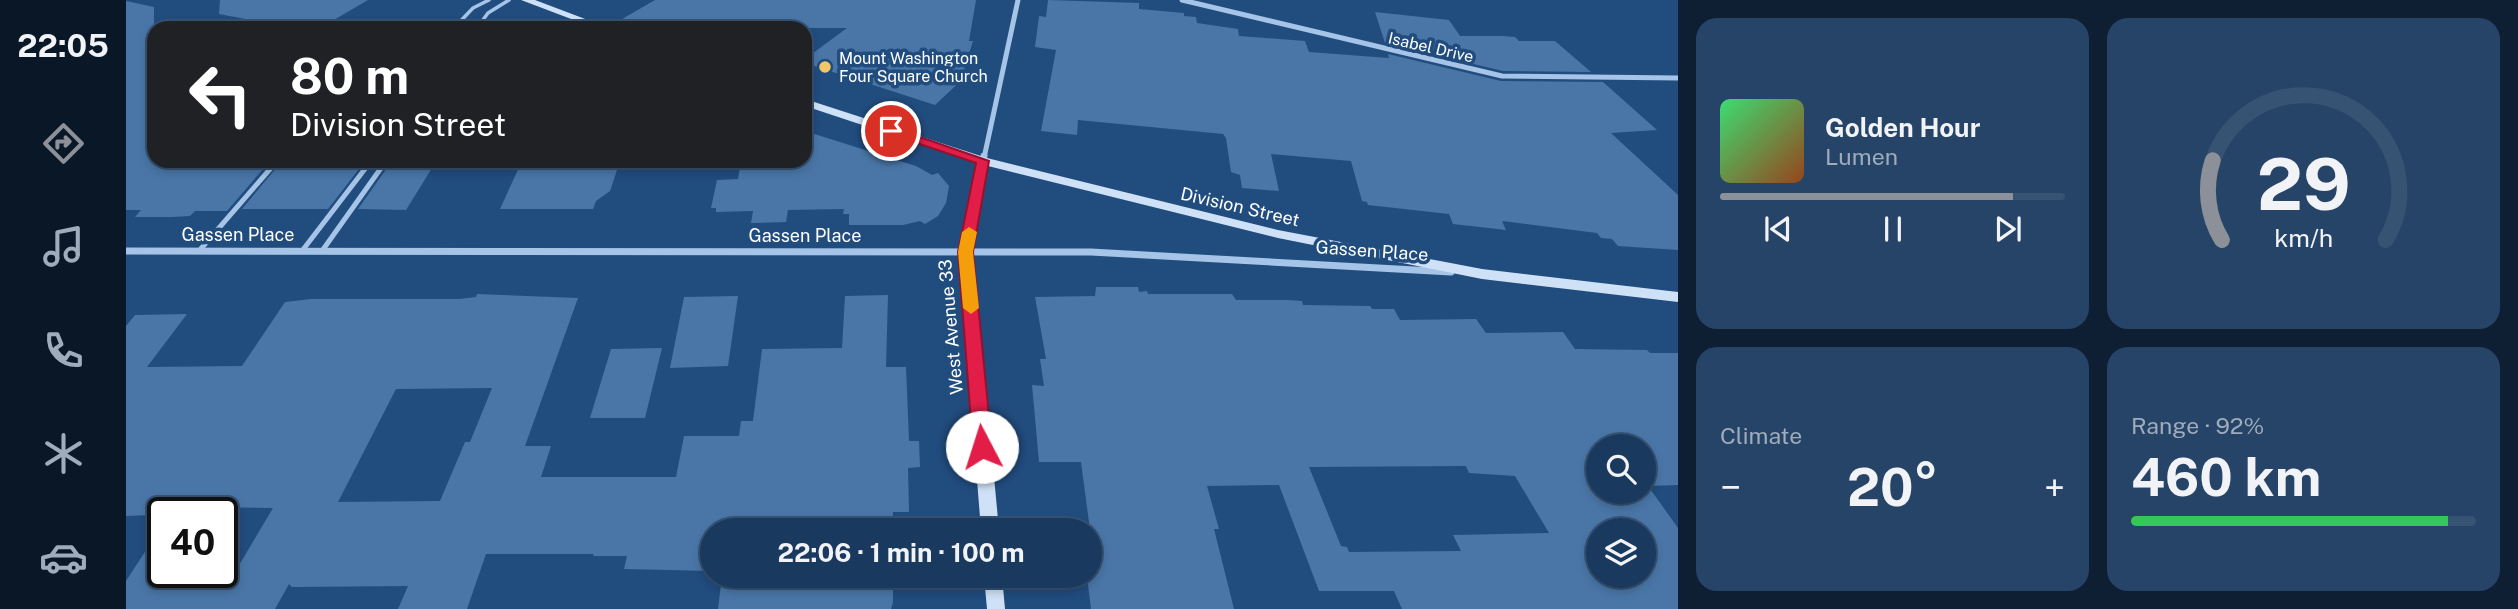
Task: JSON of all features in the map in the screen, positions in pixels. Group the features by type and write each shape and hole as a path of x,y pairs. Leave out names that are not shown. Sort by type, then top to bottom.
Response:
{"street":[{"path":"526,0 584,21"},
{"name":"West Avenue 33","path":"989,518 966,252 1018,0"},
{"name":"Isabel Drive","path":"1182,0 1502,76 1678,78"},
{"name":"Division Street","path":"812,104 983,161 1278,234 1482,274 1678,297"},
{"name":"Gassen Place","path":"126,251 1091,252 1482,274"},
{"path":"994,588 996,609"}],"lane":[{"path":"461,21 473,8 489,0"},
{"path":"482,21 488,13 509,0"},
{"path":"199,251 271,168"},
{"path":"302,251 366,168"},
{"path":"322,251 381,168"}],"building":[{"path":"220,0 368,0 332,21 256,21 219,14"},
{"path":"655,0 976,0 969,41 973,41 964,70 966,76 935,105 812,65 812,54 847,28 812,28 812,21 619,21"},
{"path":"1048,0 1139,3 1139,9 1184,13 1184,16 1196,17 1197,23 1238,29 1239,36 1305,41 1309,52 1389,58 1388,54 1501,81 1603,82 1657,130 1611,133 1678,195 1678,250 1618,246 1612,239 1601,238 1597,233 1502,221 1506,230 1453,224 1449,214 1368,205 1362,201 1351,161 1271,154 1279,191 1242,188 1240,175 1231,172 1226,138 1223,134 1078,120 1077,135 1041,131 1056,50 1035,47 1039,16 1046,17"},
{"path":"126,1 154,7 154,21 147,21 147,168 264,168 227,211 195,211 190,216 135,217 141,210 126,210"},
{"path":"1375,12 1449,20 1460,36 1503,36 1515,37 1519,41 1555,41 1591,72 1503,71 1385,43"},
{"path":"812,133 916,166 932,175 938,173 949,186 946,203 938,216 925,224 920,221 903,225 849,225 849,214 843,214 844,209 788,210 786,222 751,223 753,211 716,212 716,208 711,208 717,180 738,179 740,168 812,168"},
{"path":"276,168 359,169 328,209 242,209"},
{"path":"387,168 432,168 406,210 358,209"},
{"path":"519,168 618,168 610,191 596,201 593,209 500,209"},
{"path":"1096,287 1138,287 1139,292 1147,291 1148,294 1232,294 1236,300 1287,300 1302,301 1303,305 1370,306 1372,309 1394,309 1400,320 1476,319 1486,333 1563,332 1575,349 1678,353 1678,485 1656,486 1656,434 1586,434 1586,504 1656,504 1656,497 1678,528 1678,609 1402,609 1394,591 1319,591 1279,485 1207,486 1219,529 1214,529 1234,609 1091,609 1088,588 1102,588 1102,518 1088,518 1081,462 1039,462 1032,385 1044,386 1040,359 1046,359 1035,297 1095,296","holes":["1466,466 1469,473 1515,476 1549,533 1453,535 1461,551 1349,552 1347,547 1341,546 1309,467"]},
{"path":"477,294 578,298 525,446 551,446 541,477 676,477 684,436 739,436 741,421 753,421 762,349 842,348 845,296 888,295 886,367 906,367 909,441 919,441 920,467 908,468 909,512 893,512 893,518 700,518 700,571 624,569 627,556 486,554 467,609 398,609 408,586 292,587 289,584 275,609 126,609 126,581 147,549 147,588 238,588 238,567 273,508 238,507 238,497 147,497 147,515 126,516 126,326 135,315 187,314 147,367 242,366 285,302 311,299 476,297","holes":["492,388 470,442 465,442 440,501 338,502 396,389"]},
{"path":"738,296 728,366 670,368 684,297"},
{"path":"662,348 645,418 590,418 611,349"},
{"path":"721,588 893,588 891,609 718,609"}],"slow traffic":[{"path":"969,232 966,252 971,308"}],"place":[{"name":"Mount Washington Four Square Church","path":"825,67"}],"route":[{"path":"891,131 983,161 966,252 982,447"}]}
